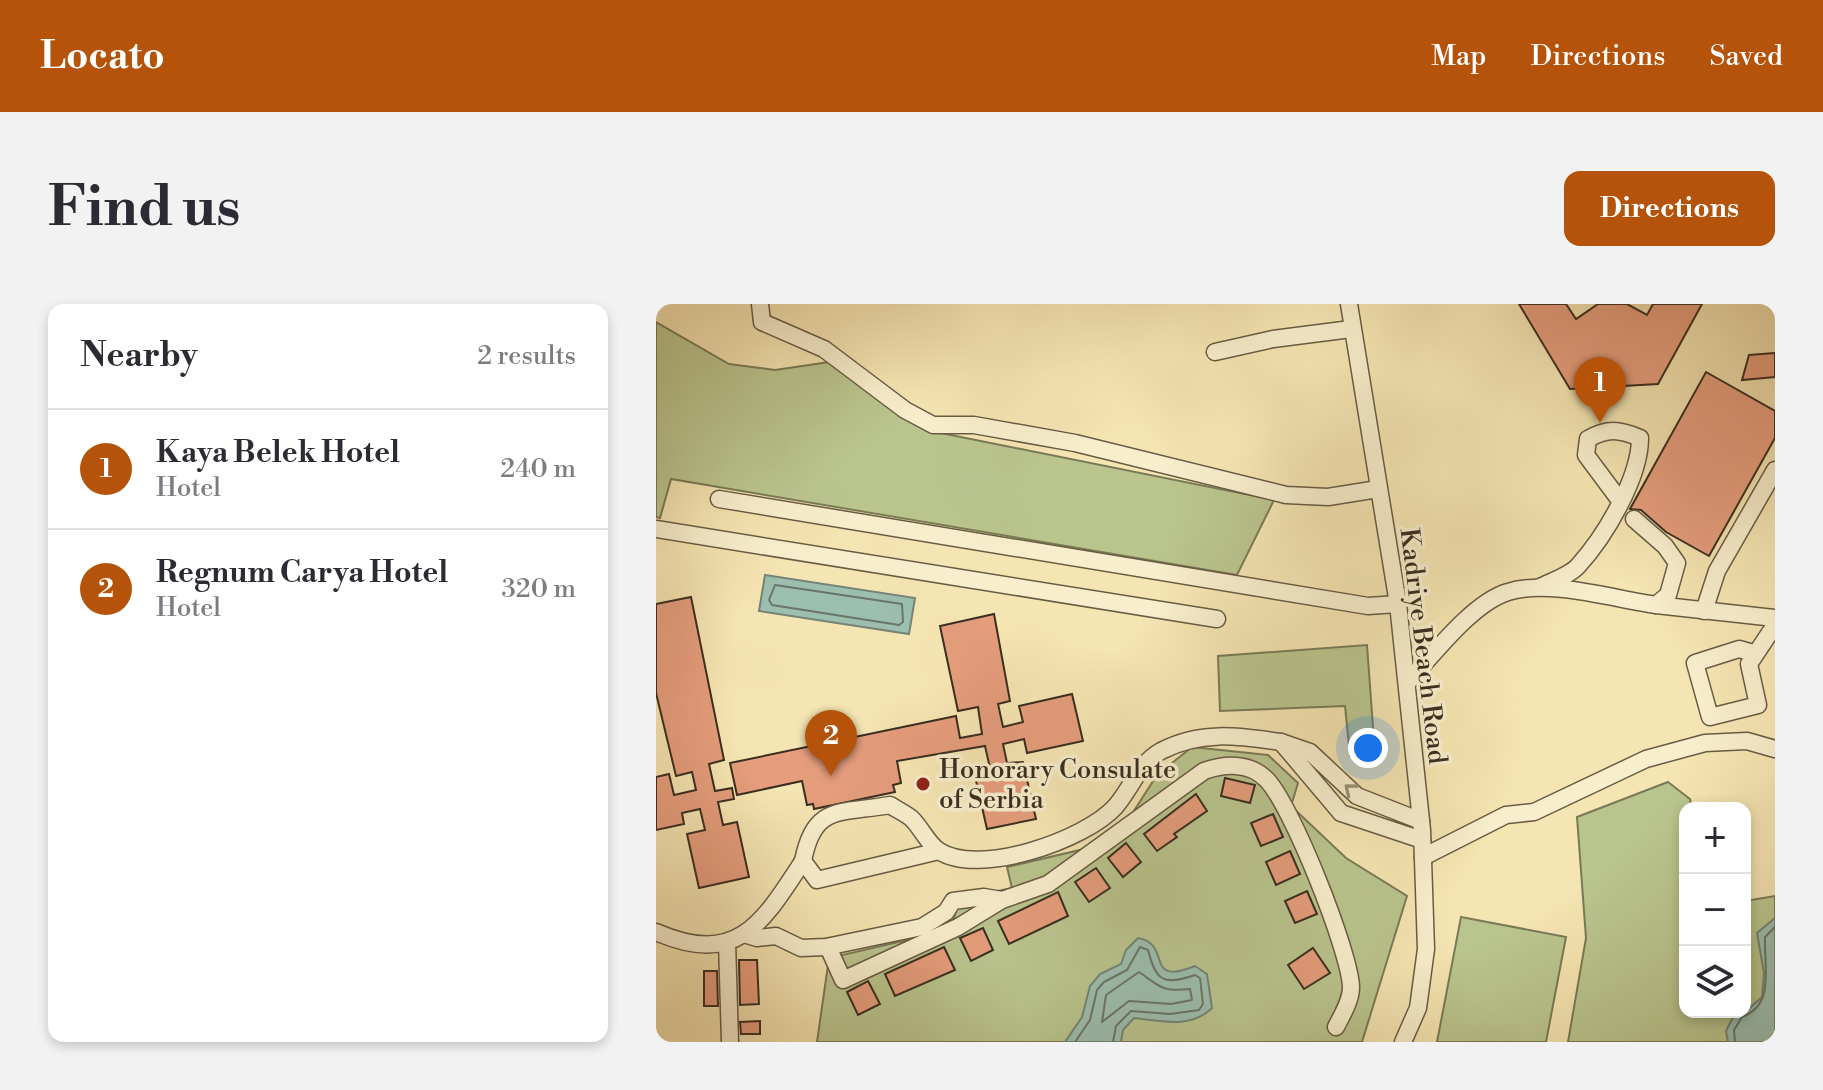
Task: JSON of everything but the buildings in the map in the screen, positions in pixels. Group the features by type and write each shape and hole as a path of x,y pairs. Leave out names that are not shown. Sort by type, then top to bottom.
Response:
{"street":[{"path":"760,304 762,322 824,349 905,410 933,425 974,425 1075,443 1286,495 1328,497 1378,489"},
{"name":"Kadriye Beach Road","path":"1349,304 1398,604 1421,821 1426,949 1418,1008 1403,1042"},
{"path":"1215,352 1273,339 1351,329"},
{"path":"1704,611 1717,571 1775,470"},
{"path":"719,499 1368,606 1398,604"},
{"path":"1540,587 1577,568 1621,502"},
{"path":"1634,519 1665,546 1677,563 1668,595 1656,605"},
{"path":"656,529 1217,619"},
{"path":"1407,683 1472,616 1506,592 1540,587 1656,605 1775,618"},
{"path":"1753,653 1739,649 1695,663 1710,717 1758,705 1749,664 1753,653 1775,625"},
{"path":"803,861 817,880 939,851 968,859 1020,855 1083,832 1115,808 1143,765 1161,751 1195,738 1226,734 1281,742 1310,752 1357,796 1421,821"},
{"path":"1423,857 1506,815 1534,812 1646,759 1705,743 1747,741 1775,749"},
{"path":"1281,742 1341,813 1422,840"},
{"path":"828,947 843,980 958,927 1002,900 1061,876 1204,771 1223,764 1249,768 1267,779 1281,802 1327,902 1344,952 1351,989 1336,1027"},
{"path":"656,932 692,944 717,947 744,934 776,902 803,861 809,832 824,817 890,805 911,818 939,851"},
{"path":"744,934 757,938 776,936 801,948 828,947 922,927 946,912 953,901 984,897 1002,900"},
{"path":"727,942 730,1042"}],"green space":[{"path":"656,322 729,364 775,370 829,362 926,430 1274,500 1237,575 671,479 660,518 656,517"},
{"path":"1367,645 1375,755 1350,756 1345,706 1220,711 1218,656"},
{"path":"1192,747 1268,755 1298,783 1291,806 1346,858 1407,896 1362,1042 817,1042 829,958 951,930 959,899 1012,888 1007,867 1114,842 1157,775"},
{"path":"1668,782 1690,799 1691,802 1679,802 1679,1018 1751,1018 1751,900 1775,896 1775,1042 1568,1042 1586,938 1577,817"},
{"path":"1461,917 1566,937 1546,1042 1437,1042"}],"water":[{"path":"765,575 915,598 909,634 759,611"},
{"path":"1775,918 1775,1042 1728,1042 1726,1031 1732,1018 1751,1018 1751,1007 1762,997 1764,973 1757,933"},
{"path":"1138,938 1154,948 1163,968 1179,971 1195,966 1207,974 1212,1008 1204,1015 1185,1021 1134,1018 1123,1030 1121,1042 1065,1042 1082,1017 1090,986 1100,974 1121,964 1126,950"}],"place":[{"name":"Kaya Belek Hotel","path":"1600,423"},
{"name":"Regnum Carya Hotel","path":"831,776"},
{"name":"Honorary Consulate of Serbia","path":"923,784"}]}
